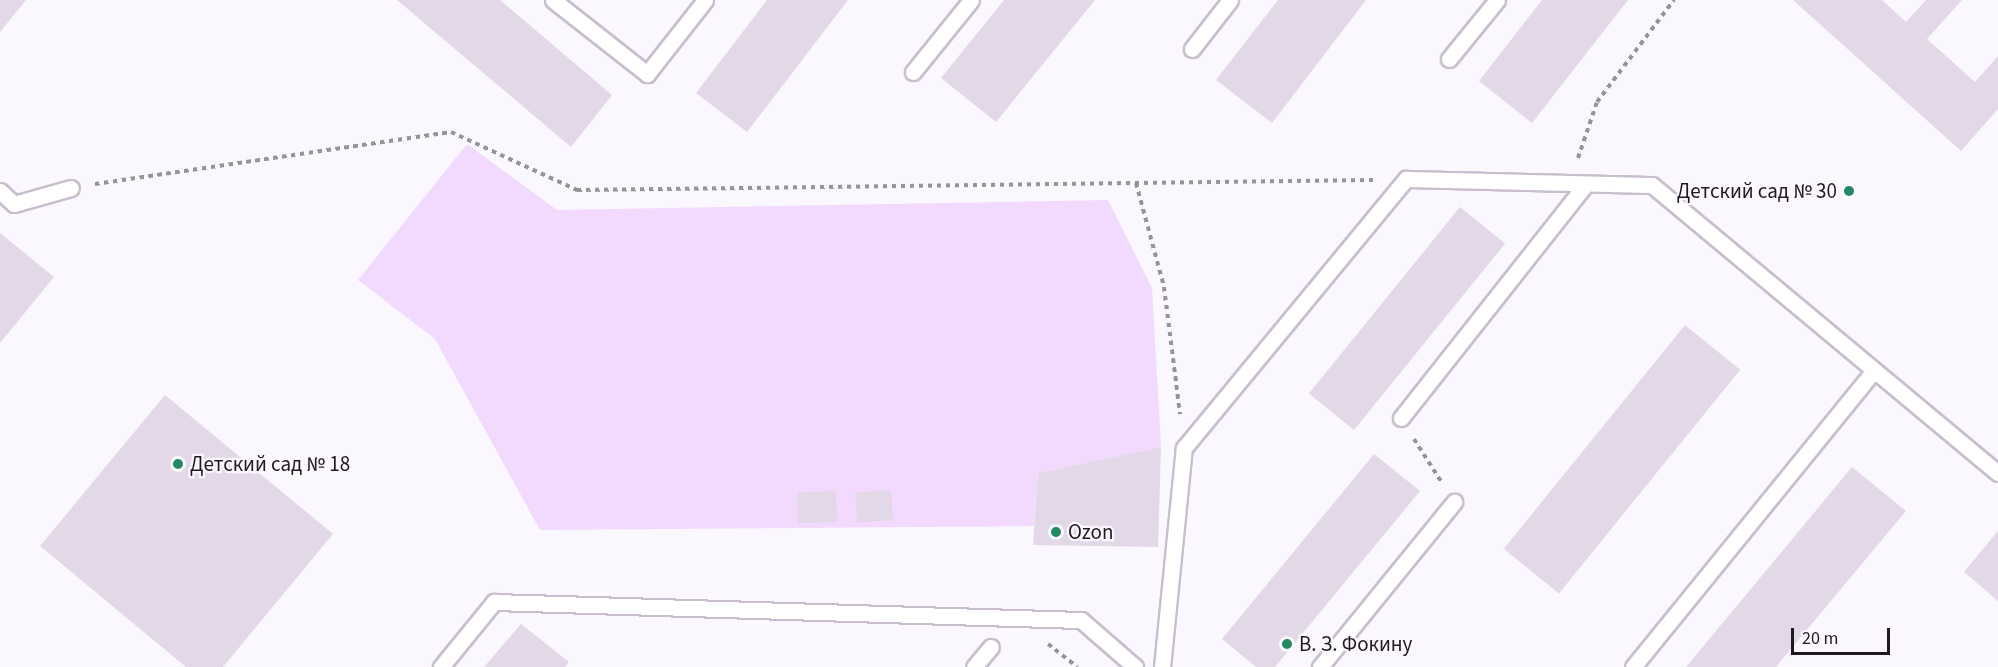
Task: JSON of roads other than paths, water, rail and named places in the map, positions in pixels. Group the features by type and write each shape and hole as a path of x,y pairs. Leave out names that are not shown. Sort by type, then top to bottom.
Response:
{"lane":[{"path":"553,0 647,74 705,0"},
{"path":"913,72 972,0"},
{"path":"1192,49 1230,0"},
{"path":"1449,59 1497,0"},
{"path":"1162,667 1184,448 1406,179 1652,185 1998,472"},
{"path":"1401,418 1585,185"},
{"path":"0,191 14,204 71,188"},
{"path":"1633,667 1874,370"},
{"path":"1320,667 1454,502"},
{"path":"441,667 494,602 1081,620 1135,667"},
{"path":"974,667 991,647"}],"place":[{"name":"Детский сад № 30","path":"1849,191"},
{"name":"Детский сад № 18","path":"178,464"},
{"name":"Ozon","path":"1056,532"},
{"name":"В. З. Фокину","path":"1287,644"}]}
